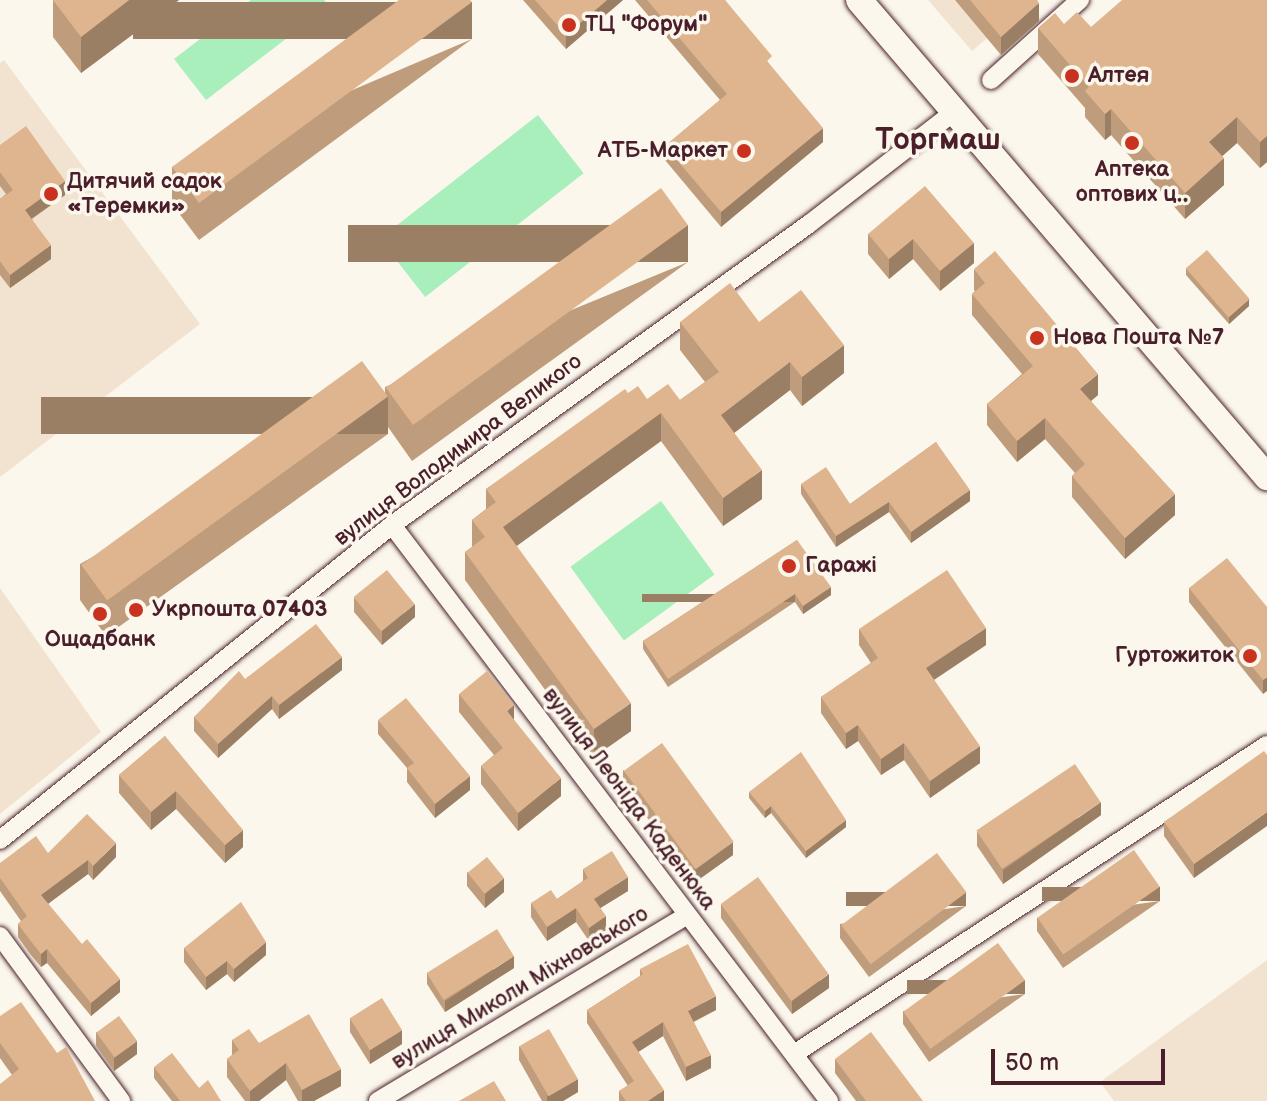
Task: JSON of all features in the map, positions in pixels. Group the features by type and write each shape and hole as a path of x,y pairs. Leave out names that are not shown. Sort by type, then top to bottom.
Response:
{"main road":[{"path":"859,0 1267,477"}],"street":[{"path":"991,80 1080,0"},
{"name":"вулиця Володимира Великого","path":"0,840 392,525 809,224 954,112"},
{"name":"вулиця Леоніда Каденюка","path":"392,525 829,1101"},
{"path":"794,1054 1267,745"},
{"name":"вулиця Миколи Міхновського","path":"378,1101 686,916"},
{"path":"0,936 121,1101"}],"shaded area":[{"path":"928,0 1032,0 972,51"},
{"name":"Дитячий садок «Теремки»","path":"4,60 200,324 0,477 0,63"},
{"path":"0,588 101,732 0,814"},
{"path":"1267,960 1267,1101 1114,1101 1100,1082"}],"green space":[{"path":"251,0 324,0 329,6 206,100 174,59"},
{"path":"538,115 584,173 425,297 380,239"},
{"path":"661,501 714,575 624,640 570,567"}],"building":[{"path":"53,0 129,0 81,37"},
{"path":"399,0 472,2 199,203 172,167"},
{"path":"535,0 607,0 566,35"},
{"path":"647,0 725,0 772,56 767,61 823,128 721,212 665,146 727,94"},
{"path":"970,0 1037,0 1039,3 1001,37"},
{"path":"1122,0 1267,0 1267,136 1260,142 1237,117 1209,142 1224,158 1185,193 1111,109 1105,114 1085,91 1089,87 1038,28 1055,13 1064,24 1077,12 1091,27"},
{"path":"26,126 65,181 25,210 51,245 10,275 0,261 0,199 13,190 0,172 0,145"},
{"path":"925,186 974,243 940,271 913,239 889,259 868,234"},
{"path":"661,188 688,225 413,425 386,388"},
{"path":"1207,250 1250,299 1229,317 1186,268"},
{"path":"995,251 1098,374 1080,389 1175,494 1125,538 1072,476 1085,464 1045,418 1017,441 987,404 1033,366 972,294 985,283 974,269"},
{"path":"730,283 759,322 801,290 844,345 802,377 790,362 721,415 762,470 723,498 661,413 503,527 631,703 594,729 465,552 485,537 472,520 496,502 486,489 625,389 628,393 638,386 647,399 668,384 680,400 719,372 680,322"},
{"path":"362,361 388,397 107,601 81,565"},
{"path":"936,442 970,490 911,532 889,502 836,536 801,484 826,467 850,504"},
{"name":"Гаражі","path":"797,540 831,587 803,606 795,594 668,679 643,641"},
{"name":"Гуртожиток","path":"1227,558 1267,607 1267,677 1263,680 1189,588"},
{"path":"387,570 415,604 381,631 354,597"},
{"path":"947,570 986,628 926,668 980,746 930,781 904,743 881,759 858,725 846,733 821,697 878,658 859,629"},
{"path":"316,624 342,657 279,705 272,696 218,744 194,717 239,671 245,679"},
{"path":"487,671 514,705 507,711 561,778 518,813 481,766 503,748 459,694"},
{"path":"406,698 470,776 435,804 407,768 414,763 378,720"},
{"path":"165,736 243,830 225,845 176,791 151,812 119,775"},
{"path":"662,743 734,842 696,869 624,771"},
{"path":"1264,751 1267,755 1267,812 1194,864 1164,822"},
{"path":"801,752 846,820 806,851 771,806 765,811 749,792"},
{"path":"1075,764 1101,802 1002,869 976,831"},
{"path":"87,814 116,843 93,866 88,860 41,895 82,944 87,939 120,979 91,1003 47,949 41,954 18,924 27,916 0,878 0,863 36,836 48,853"},
{"path":"1134,850 1160,887 1063,955 1037,918"},
{"path":"612,851 628,877 594,899 606,916 589,928 576,908 547,927 531,903 551,890 557,899 588,878 583,869"},
{"path":"937,853 966,892 871,964 841,925"},
{"path":"487,857 504,878 485,894 468,873"},
{"path":"758,877 829,974 791,1001 721,904"},
{"path":"241,902 266,942 234,969 227,961 206,977 184,948"},
{"path":"497,929 514,956 444,1000 427,973"},
{"path":"998,943 1025,980 930,1049 903,1012"},
{"path":"688,944 716,996 688,1011 711,1055 686,1067 663,1022 632,1042 664,1090 648,1101 626,1101 619,1091 634,1081 587,1010 643,974 640,969"},
{"path":"382,998 402,1030 370,1050 350,1018"},
{"path":"21,1002 57,1053 66,1047 95,1101 0,1101 0,1084 19,1069 0,1043 0,1016"},
{"path":"309,1014 341,1069 302,1090 286,1063 250,1091 227,1059 239,1050 232,1040 249,1029 259,1043"},
{"path":"119,1016 137,1041 115,1058 96,1032"},
{"path":"549,1029 578,1079 549,1096 520,1046"},
{"path":"871,1032 923,1101 866,1101 835,1059"},
{"path":"172,1053 199,1088 208,1080 221,1101 180,1101 154,1067"},
{"path":"494,1081 506,1101 459,1101"}],"place":[{"name":"ТЦ \"Форум\"","path":"569,25"},
{"name":"Алтея","path":"1072,76"},
{"name":"Аптека оптових ц‥","path":"1132,143"},
{"name":"АТБ-Маркет","path":"744,151"},
{"name":"Дитячий садок «Теремки»","path":"51,194"},
{"name":"Нова Пошта №7","path":"1037,338"},
{"name":"Гаражі","path":"789,566"},
{"name":"Укрпошта 07403","path":"136,610"},
{"name":"Ощадбанк","path":"100,614"},
{"name":"Гуртожиток","path":"1250,656"}],"district":[{"name":"Торгмаш","path":"938,140"}]}
